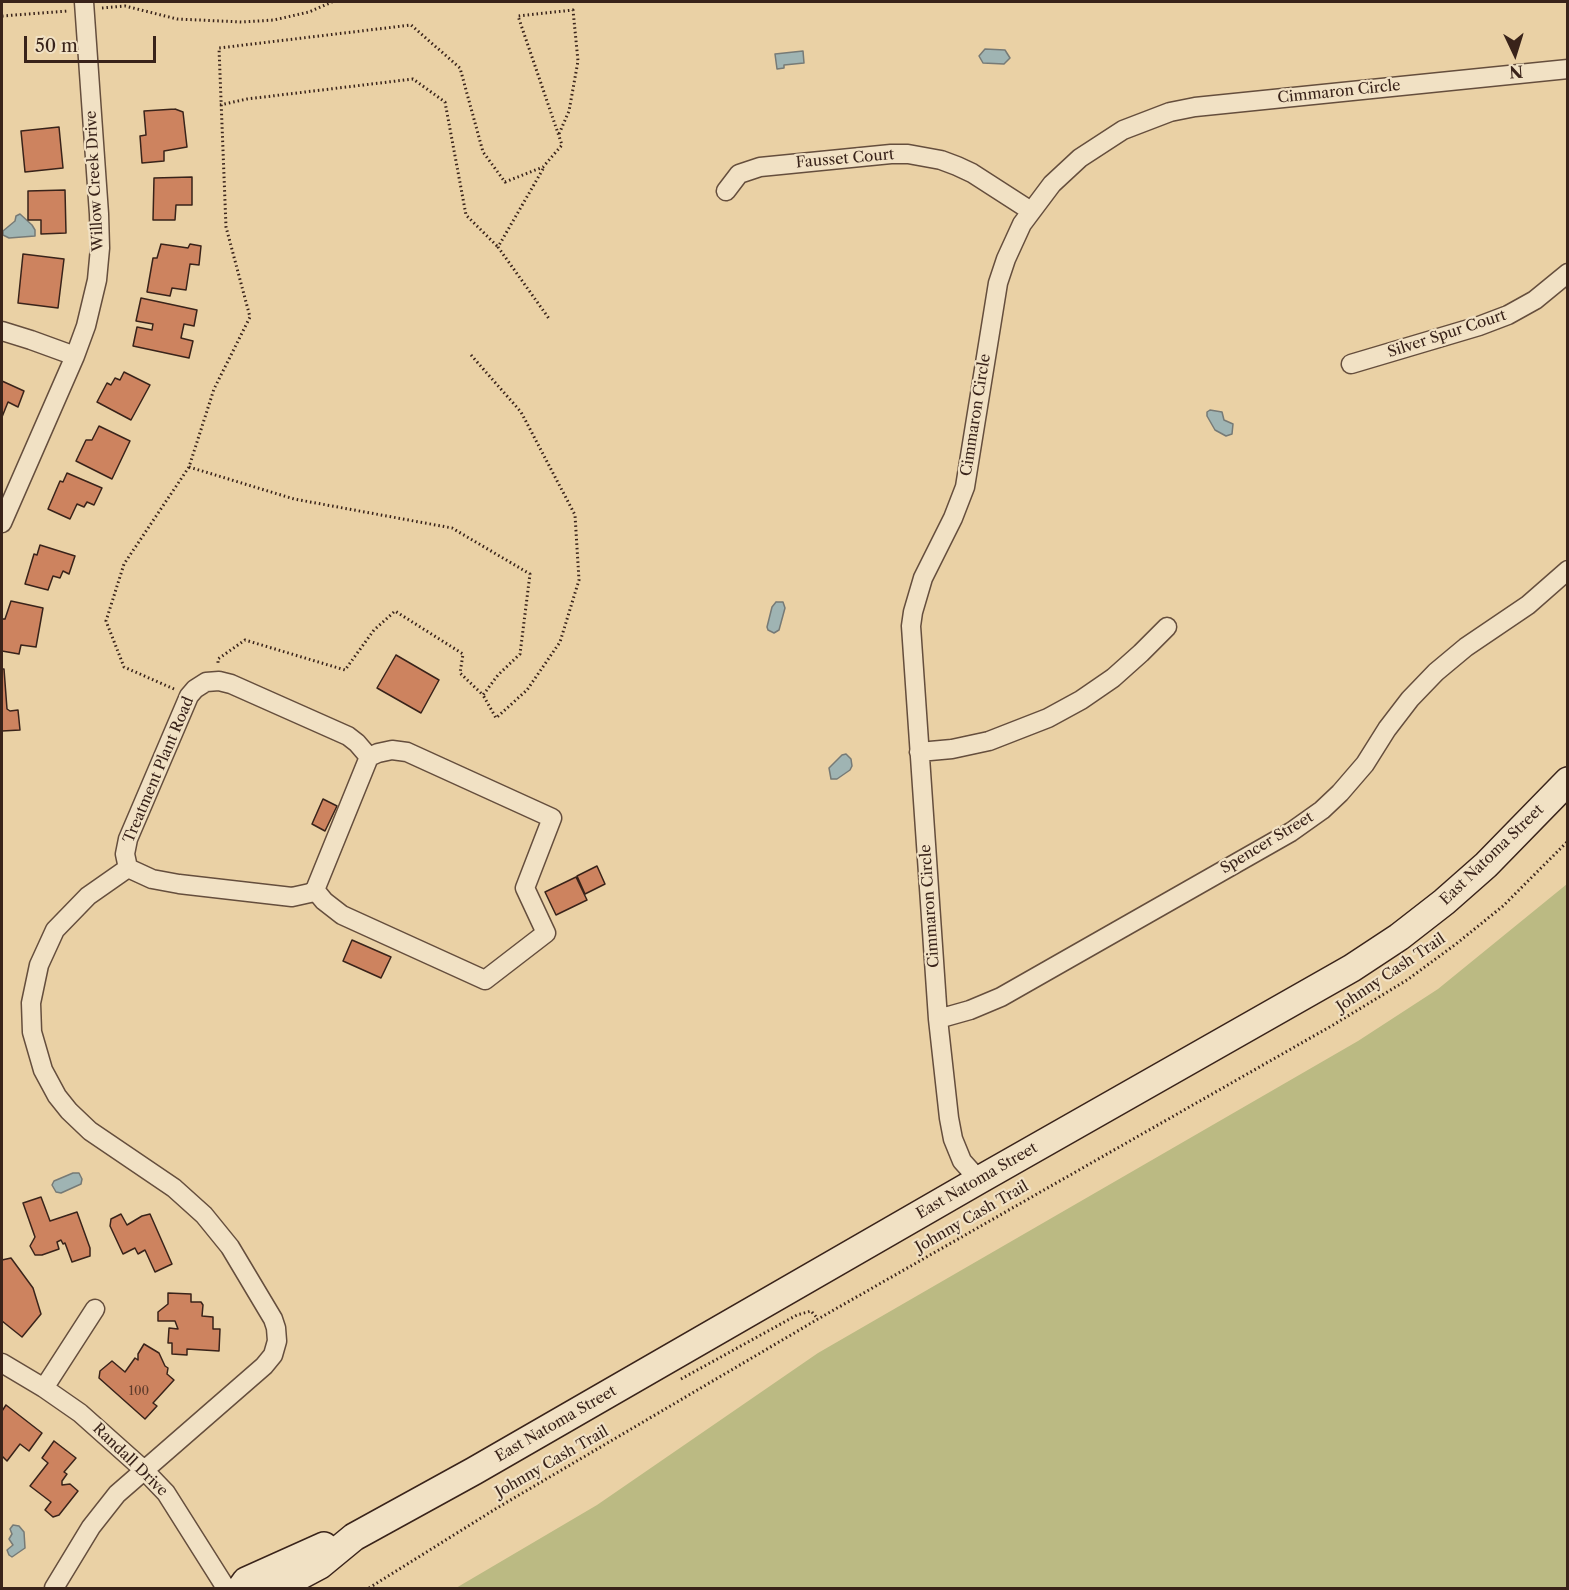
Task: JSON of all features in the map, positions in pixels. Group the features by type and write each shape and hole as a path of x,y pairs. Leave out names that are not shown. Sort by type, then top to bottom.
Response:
{"main road":[{"name":"East Natoma Street","path":"277,1588 320,1565 354,1537 474,1471 1352,968 1399,937 1444,902 1486,865 1568,781"},
{"name":"East Natoma Street","path":"241,1588 246,1581 304,1553 354,1537"}],"street":[{"name":"Willow Creek Drive","path":"2,523 75,356 86,326 97,280 100,248 99,214 77,6"},
{"name":"Cimmaron Circle","path":"979,1180 962,1161 953,1139 949,1118 938,1019 919,752 912,644 913,612 923,578 953,518 965,487 998,283 1006,259 1031,211 1052,184 1080,158 1101,143 1146,120 1170,112 1195,107 1568,69"},
{"name":"Fausset Court","path":"726,191 739,174 760,167 908,154 941,160 957,166 972,173 1031,211"},
{"name":"Silver Spur Court","path":"1351,364 1479,326 1508,315 1535,300 1568,273"},
{"path":"2,332 31,339 75,356"},
{"name":"Spencer Street","path":"938,1019 970,1010 1001,997 1280,838 1314,815 1365,764 1387,729 1410,699 1437,672 1466,647 1528,605 1568,570"},
{"path":"919,752 952,749 989,741 1048,718 1081,700 1113,678 1167,627"},
{"path":"219,681 231,684 348,736 369,757"},
{"name":"Treatment Plant Road","path":"128,868 125,854 128,839 189,696 206,682 219,681"},
{"path":"54,1588 91,1527 117,1494 264,1366 273,1355 277,1341 273,1319 230,1246 204,1215 174,1188 90,1131 57,1096 36,1051 32,1032 31,1003 36,974 55,930 88,896 128,868 152,879 179,884 292,897 300,897 315,890 369,757 378,753 392,750 407,752 552,818 525,888 546,933 485,980 342,915 324,901 315,890"},
{"path":"44,1388 95,1309"},
{"name":"Randall Drive","path":"2,1363 80,1413 144,1470 166,1493 226,1588"}],"path":[{"path":"105,8 125,6 177,19 242,22 274,20 309,12 332,2"},
{"path":"2,16 77,6"},
{"path":"498,247 543,167 562,145 518,16 573,10 578,61 569,111 559,134"},
{"path":"189,696 124,667 106,621 124,564 189,467 214,389 250,316 226,227 219,48 411,25 460,68 483,152 505,182 543,167"},
{"path":"220,105 247,99 412,79 445,102 466,215 498,247 550,320"},
{"path":"219,681 218,659 245,640 345,670 374,630 395,611 463,654 460,673 483,695 496,718 527,690 560,642 579,580 575,515 521,412 471,355"},
{"path":"189,467 294,499 452,528 530,574 520,654 498,675 483,695"},
{"name":"Johnny Cash Trail","path":"369,1588 518,1496 818,1319 1333,1025 1407,980 1503,906 1568,841"}],"shaded area":[{"path":"985,49 1005,50 1010,58 1004,64 983,63 979,56"},
{"path":"803,51 804,63 784,65 784,68 777,69 775,54"},
{"path":"20,214 32,225 35,236 9,238 3,235 3,231"},
{"path":"1210,410 1222,412 1224,420 1233,424 1232,434 1226,436 1215,430 1207,416"},
{"path":"776,602 783,602 785,608 779,630 774,633 767,627 772,607"},
{"path":"846,754 851,759 850,770 837,779 831,779 829,768"},
{"path":"1567,884 1567,1588 456,1588 597,1505 818,1353 1358,1041 1438,989"},
{"path":"73,1173 79,1173 82,1179 81,1184 61,1193 56,1192 52,1185 54,1181"},
{"path":"13,1525 19,1526 24,1532 25,1548 12,1557 7,1550 13,1545 9,1539"}],"building":[{"path":"175,109 183,112 187,147 164,151 164,161 142,163 140,136 146,135 144,111"},
{"path":"59,127 63,168 25,172 21,131"},
{"path":"192,177 192,205 176,205 175,220 153,220 154,178"},
{"path":"65,190 66,233 41,234 41,220 28,220 28,191"},
{"path":"161,244 188,248 190,244 201,246 199,265 190,264 186,290 172,288 170,296 147,292 153,258 157,258"},
{"path":"23,254 64,259 58,308 18,303"},
{"path":"141,298 197,310 194,326 184,324 181,338 193,341 189,358 133,346 137,327 152,330 153,324 136,321"},
{"path":"124,372 150,385 131,420 97,402 107,383 111,385 115,378 120,380"},
{"path":"2,381 24,391 18,407 8,402 2,417"},
{"path":"99,426 130,441 112,479 76,461 86,440 92,440"},
{"path":"67,473 102,488 94,505 87,502 84,507 77,504 70,519 48,509 60,481 63,482"},
{"path":"40,545 75,556 69,574 63,571 60,578 53,576 48,590 25,584 34,554 37,555"},
{"path":"11,601 43,608 36,647 21,645 19,654 2,651 2,619 5,619"},
{"path":"396,655 439,680 421,713 377,688"},
{"path":"2,669 4,669 7,709 18,710 20,730 2,731"},
{"path":"323,799 337,806 325,831 312,824"},
{"path":"597,866 605,884 585,894 577,876"},
{"path":"576,877 587,900 556,915 545,892"},
{"path":"352,940 391,957 381,978 343,961"},
{"path":"41,1197 50,1221 77,1212 90,1248 90,1256 72,1262 65,1243 63,1244 61,1240 57,1242 59,1249 35,1255 30,1246 35,1237 23,1203"},
{"path":"121,1214 127,1225 150,1214 172,1264 155,1272 145,1250 138,1254 135,1248 123,1254 110,1226 111,1219"},
{"path":"11,1258 33,1288 41,1314 22,1337 2,1321 2,1260"},
{"path":"168,1293 191,1294 191,1302 201,1302 202,1316 213,1317 213,1329 220,1329 219,1351 187,1349 187,1355 172,1354 172,1343 168,1343 169,1328 178,1329 175,1321 158,1321 158,1312 168,1304"},
{"path":"144,1344 159,1353 168,1368 167,1374 174,1380 153,1403 157,1406 145,1419 99,1378 100,1371 112,1361 125,1372 135,1358 138,1360 138,1354"},
{"path":"6,1405 42,1433 29,1451 20,1444 7,1461 2,1456 2,1411"},
{"path":"54,1441 76,1458 64,1472 67,1474 62,1485 70,1484 78,1491 59,1515 53,1517 45,1510 51,1502 30,1486 48,1463 42,1458"}]}
